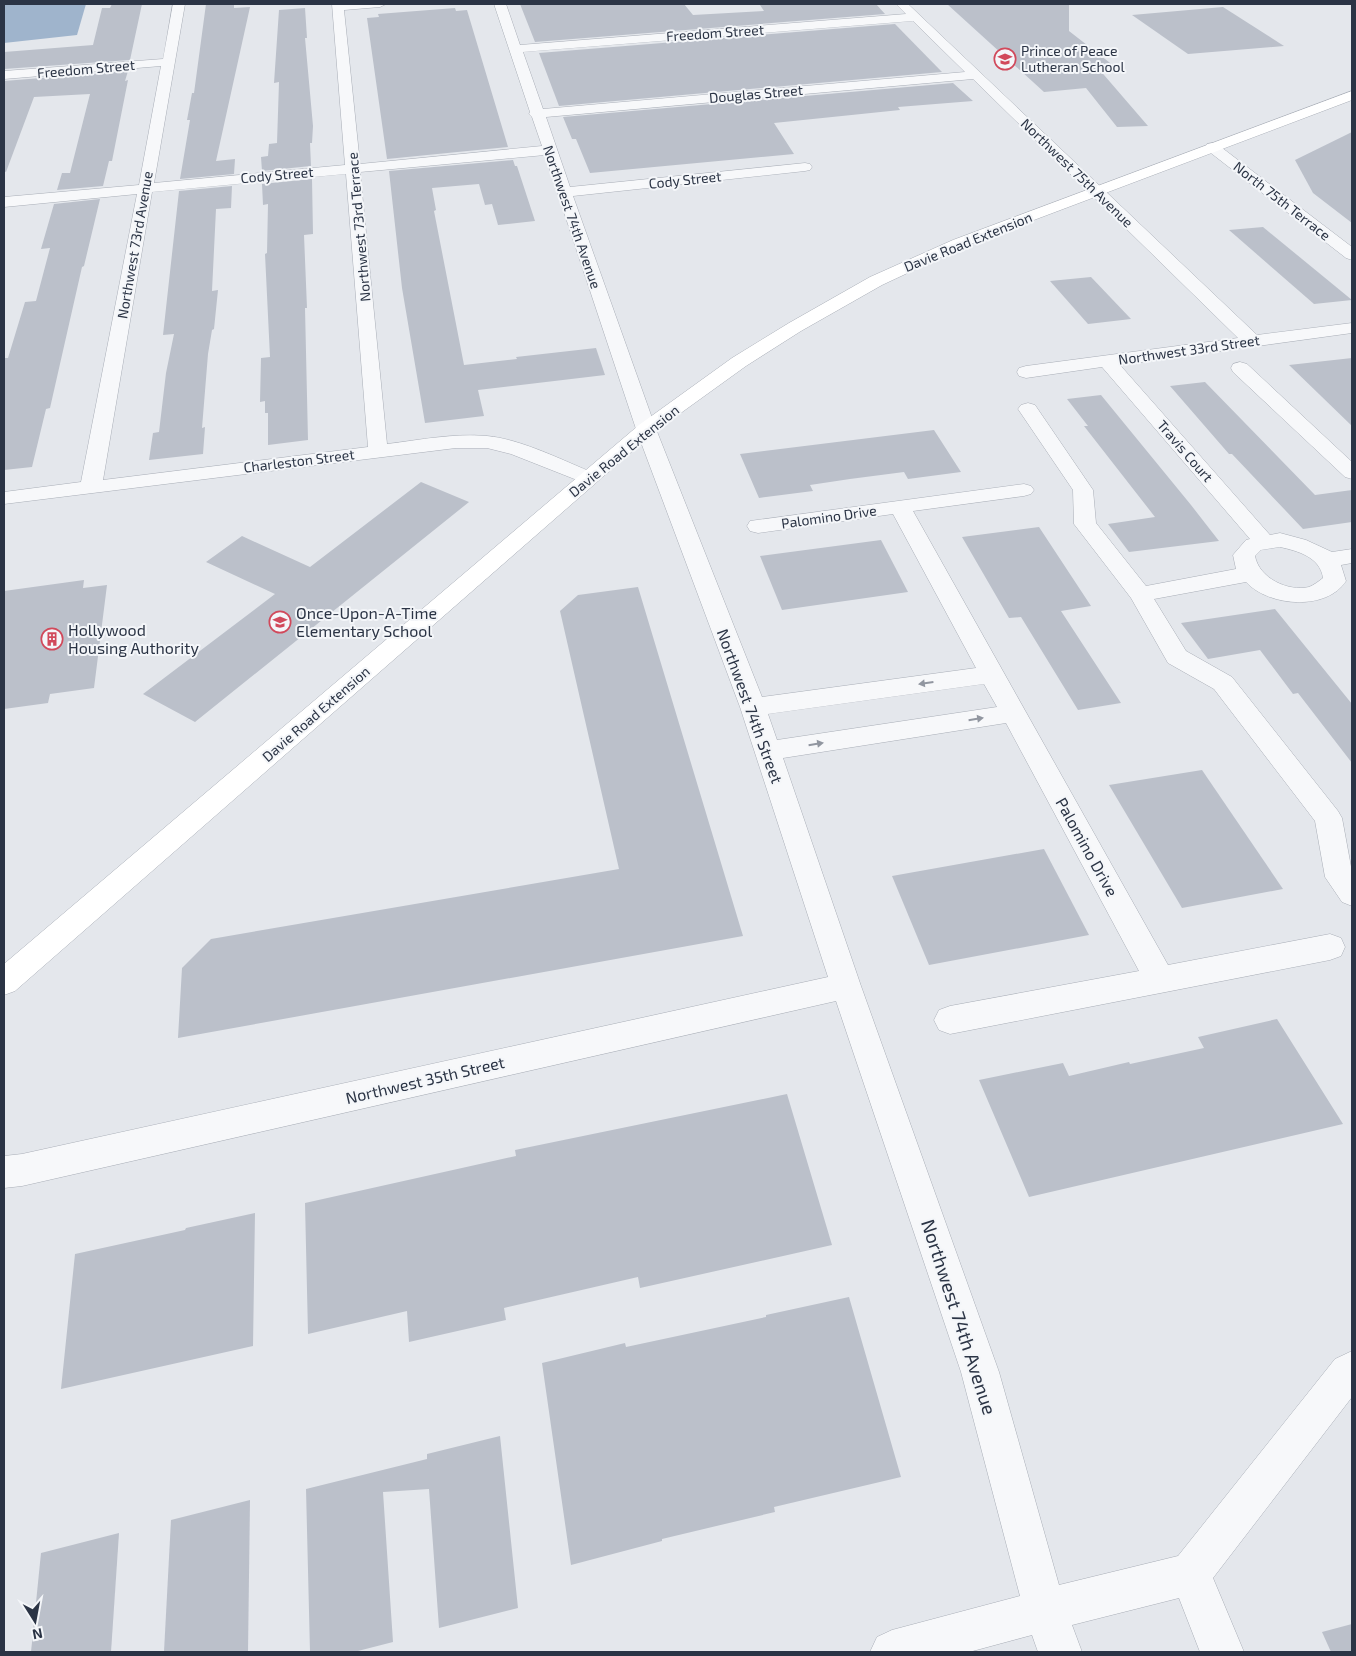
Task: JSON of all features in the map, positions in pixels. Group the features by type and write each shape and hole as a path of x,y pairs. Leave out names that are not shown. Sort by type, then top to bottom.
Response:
{"main road":[{"name":"Davie Road Extension","path":"4,982 646,429 738,362 876,281 959,243 1352,95"}],"street":[{"name":"Northwest 73rd Avenue","path":"90,487 179,4"},
{"path":"338,5 380,4"},
{"name":"Northwest 74th Avenue","path":"500,4 536,114 646,429"},
{"name":"Northwest 75th Avenue","path":"902,4 1252,341"},
{"name":"Northwest 73rd Terrace","path":"338,5 378,451"},
{"name":"Freedom Street","path":"515,49 916,17"},
{"name":"Freedom Street","path":"4,75 169,62"},
{"name":"Douglas Street","path":"536,114 976,75"},
{"name":"North 75th Terrace","path":"1212,147 1352,255"},
{"name":"Cody Street","path":"4,202 145,187 550,150"},
{"name":"Cody Street","path":"564,192 806,167"},
{"name":"Northwest 33rd Street","path":"1026,372 1352,328"},
{"name":"Travis Court","path":"1107,361 1264,541"},
{"path":"1240,368 1352,473"},
{"path":"1028,409 1084,490 1085,524 1140,594 1177,657 1223,683 1328,818 1339,877 1352,894"},
{"name":"Northwest 74th Street","path":"646,429 753,707 846,986"},
{"name":"Charleston Street","path":"4,498 456,442 488,442 518,450 589,478"},
{"name":"Palomino Drive","path":"758,526 1024,490"},
{"name":"Palomino Drive","path":"900,507 1160,980"},
{"path":"1280,540 1314,550 1327,560 1334,571 1334,581 1328,589 1315,594 1297,595 1279,592 1262,584 1250,574 1243,564 1244,553 1251,545 1264,541 1280,540"},
{"path":"1327,560 1352,556"},
{"path":"1140,594 1250,574"},
{"path":"753,707 992,674"},
{"path":"768,751 1014,713"},
{"path":"950,1020 1330,947"},
{"name":"Northwest 74th Avenue","path":"846,986 980,1372 1045,1610 1060,1652"},
{"name":"Northwest 35th Street","path":"4,1172 48,1164 846,986"},
{"path":"892,1652 1045,1610 1190,1574 1348,1372 1352,1370"},
{"path":"1190,1574 1222,1652"}],"water":[{"path":"4,4 86,4 77,35 4,43"}],"building":[{"path":"112,4 142,4 130,60 4,69 4,52 93,45 102,8 110,8"},
{"path":"206,4 234,4 234,8 250,7 216,161 235,159 234,174 180,179 190,120 187,120 192,93 194,93"},
{"path":"520,4 684,4 693,15 764,11 760,5 876,4 885,14 535,42"},
{"path":"947,4 1069,4 1069,31 1114,66 1098,68 1148,126 1117,127 1086,88 1044,92"},
{"path":"1223,7 1284,46 1188,54 1132,15"},
{"path":"305,8 307,38 305,38 313,126 312,143 310,143 311,166 262,171 261,157 268,156 269,144 277,143 279,82 274,83 279,10"},
{"path":"455,8 456,11 467,10 508,147 387,159 367,18 379,17 378,14"},
{"path":"895,24 942,72 559,106 539,53"},
{"path":"128,71 125,81 128,80 112,161 109,161 103,186 57,190 62,173 70,173 90,94 34,97 6,172 4,171 4,81"},
{"path":"953,83 973,101 898,107 900,110 774,123 794,154 590,173 576,139 572,139 563,117"},
{"path":"1352,132 1352,223 1313,193 1295,160"},
{"path":"513,160 515,166 517,166 535,221 498,225 492,204 485,205 479,184 432,188 436,210 434,211 464,365 596,348 605,375 478,390 484,416 425,423 402,288 389,171"},
{"path":"312,179 313,234 304,235 307,308 305,308 308,440 268,445 268,413 265,413 265,401 260,402 261,358 270,357 265,254 267,253 268,204 263,205 262,184"},
{"path":"232,186 231,208 216,209 212,291 218,290 214,329 212,330 208,354 202,428 205,427 203,454 149,460 153,433 159,432 166,373 174,334 163,335 179,191"},
{"path":"100,199 84,266 82,267 50,408 46,409 32,467 4,470 4,358 8,358 25,302 36,301 50,248 41,249 54,204"},
{"path":"1263,227 1352,300 1314,304 1229,230"},
{"path":"1091,277 1131,319 1088,324 1050,281"},
{"path":"1352,358 1352,426 1289,365"},
{"path":"1205,382 1315,495 1352,490 1352,522 1303,529 1232,454 1229,454 1170,386"},
{"path":"1101,395 1219,541 1129,552 1108,524 1155,517 1084,426 1088,426 1067,399"},
{"path":"934,430 961,472 908,479 904,472 810,485 813,491 759,498 740,454"},
{"path":"421,482 469,502 195,722 143,694 275,594 206,562 242,536 310,567"},
{"path":"1039,527 1091,606 1061,611 1121,703 1078,710 1021,617 1009,618 962,537"},
{"path":"881,540 908,592 782,610 760,556"},
{"name":"Hollywood Housing Authority","path":"84,580 83,588 107,585 94,688 50,694 48,703 4,709 4,591"},
{"path":"638,587 743,936 178,1038 182,968 211,939 619,869 560,611 578,595"},
{"path":"1275,609 1352,704 1352,763 1298,693 1293,694 1260,650 1208,659 1181,623"},
{"path":"1202,770 1283,889 1182,908 1109,785"},
{"path":"1044,849 1089,935 929,965 892,876"},
{"path":"1277,1019 1343,1124 1029,1197 979,1080 1063,1063 1069,1076 1129,1062 1130,1064 1204,1048 1198,1037"},
{"path":"787,1094 832,1245 640,1288 638,1277 504,1308 506,1320 409,1342 407,1311 308,1334 305,1203 516,1156 515,1150"},
{"path":"255,1213 253,1346 61,1389 75,1254"},
{"path":"849,1297 901,1477 774,1507 775,1512 662,1539 662,1541 571,1565 542,1363 625,1343 626,1347 766,1317 766,1315"},
{"path":"500,1436 518,1608 439,1628 429,1489 383,1492 393,1642 354,1652 310,1652 306,1489 427,1459 427,1454"},
{"path":"250,1500 248,1652 164,1652 171,1520"},
{"path":"119,1533 111,1652 31,1652 41,1553"},
{"path":"1352,1624 1352,1652 1331,1652 1322,1632"}],"place":[{"name":"Prince of Peace Lutheran School","path":"1005,59"},
{"name":"Once-Upon-A-Time Elementary School","path":"280,622"},
{"name":"Hollywood Housing Authority","path":"52,639"}]}
